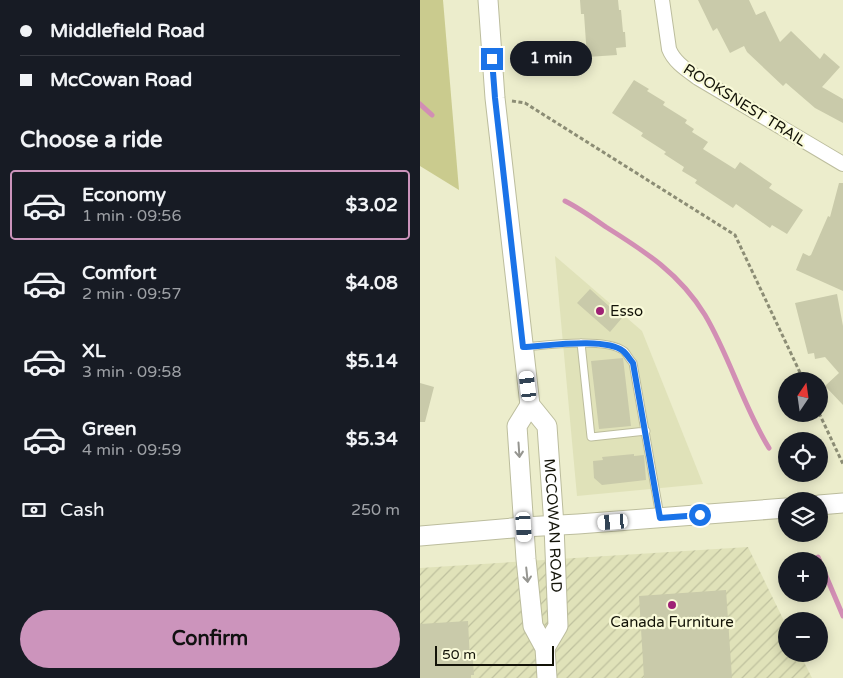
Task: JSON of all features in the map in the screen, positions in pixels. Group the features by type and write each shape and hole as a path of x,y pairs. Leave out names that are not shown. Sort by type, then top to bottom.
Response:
{"main road":[{"path":"488,0 495,98 530,405"},
{"name":"MCCOWAN ROAD","path":"545,648 558,626 554,526 547,426 530,405 517,426 533,626 545,648 547,678"},
{"path":"828,504 843,503"},
{"path":"420,536 778,509"}],"street":[{"name":"ROOKSNEST TRAIL","path":"662,0 669,49 672,56 680,64 698,78 843,164"}],"lane":[{"path":"523,347 582,343 604,344 623,350 633,363 660,518"},
{"path":"582,343 591,437 646,431"}],"path":[{"path":"495,98 525,103 735,235 800,372"},
{"path":"823,422 843,464"}],"shaded area":[{"path":"420,0 443,0 459,190 420,166"},
{"path":"555,256 642,331 703,484 577,496"},
{"path":"748,547 780,612 778,612 778,662 804,662 812,678 420,678 420,568"}],"building":[{"path":"580,0 618,0 623,32 625,32 626,47 616,48 617,55 587,57 584,14 581,14"},
{"path":"698,0 749,0 756,15 765,11 780,42 791,31 820,59 824,53 840,67 822,87 843,99 843,123 815,108 786,83 783,86 747,52 744,46 730,53 717,28 713,31"},
{"path":"634,80 665,102 663,105 687,120 685,123 694,129 692,132 708,142 703,149 735,169 740,162 772,184 769,188 803,210 787,234 772,225 770,228 736,204 733,208 695,183 697,180 682,171 684,167 664,154 666,152 641,136 643,133 612,113"},
{"path":"839,183 843,183 843,291 796,270 803,253 811,255 828,216 830,217"},
{"name":"Esso","path":"590,289 622,318 610,332 577,303"},
{"path":"837,294 843,326 843,405 828,389 828,383 839,373 825,357 815,359 814,353 808,354 795,303"},
{"path":"623,358 631,426 599,429 591,361"},
{"path":"420,383 434,387 425,422 420,422"},
{"path":"634,454 634,456 644,455 646,480 602,485 594,478 593,461 603,460 602,457"},
{"path":"726,590 732,678 644,678 639,596"},
{"path":"468,621 470,661 473,661 474,675 471,675 471,678 420,678 420,624"}],"waterway":[{"path":"420,104 432,115"},
{"path":"565,201 648,255 685,287 714,331 769,448"},
{"path":"828,581 843,616"}],"place":[{"name":"Esso","path":"600,311"},
{"name":"Canada Furniture","path":"672,605"}],"route":[{"path":"492,59 523,347 582,343 604,344 623,350 633,363 660,518 700,515"}]}
